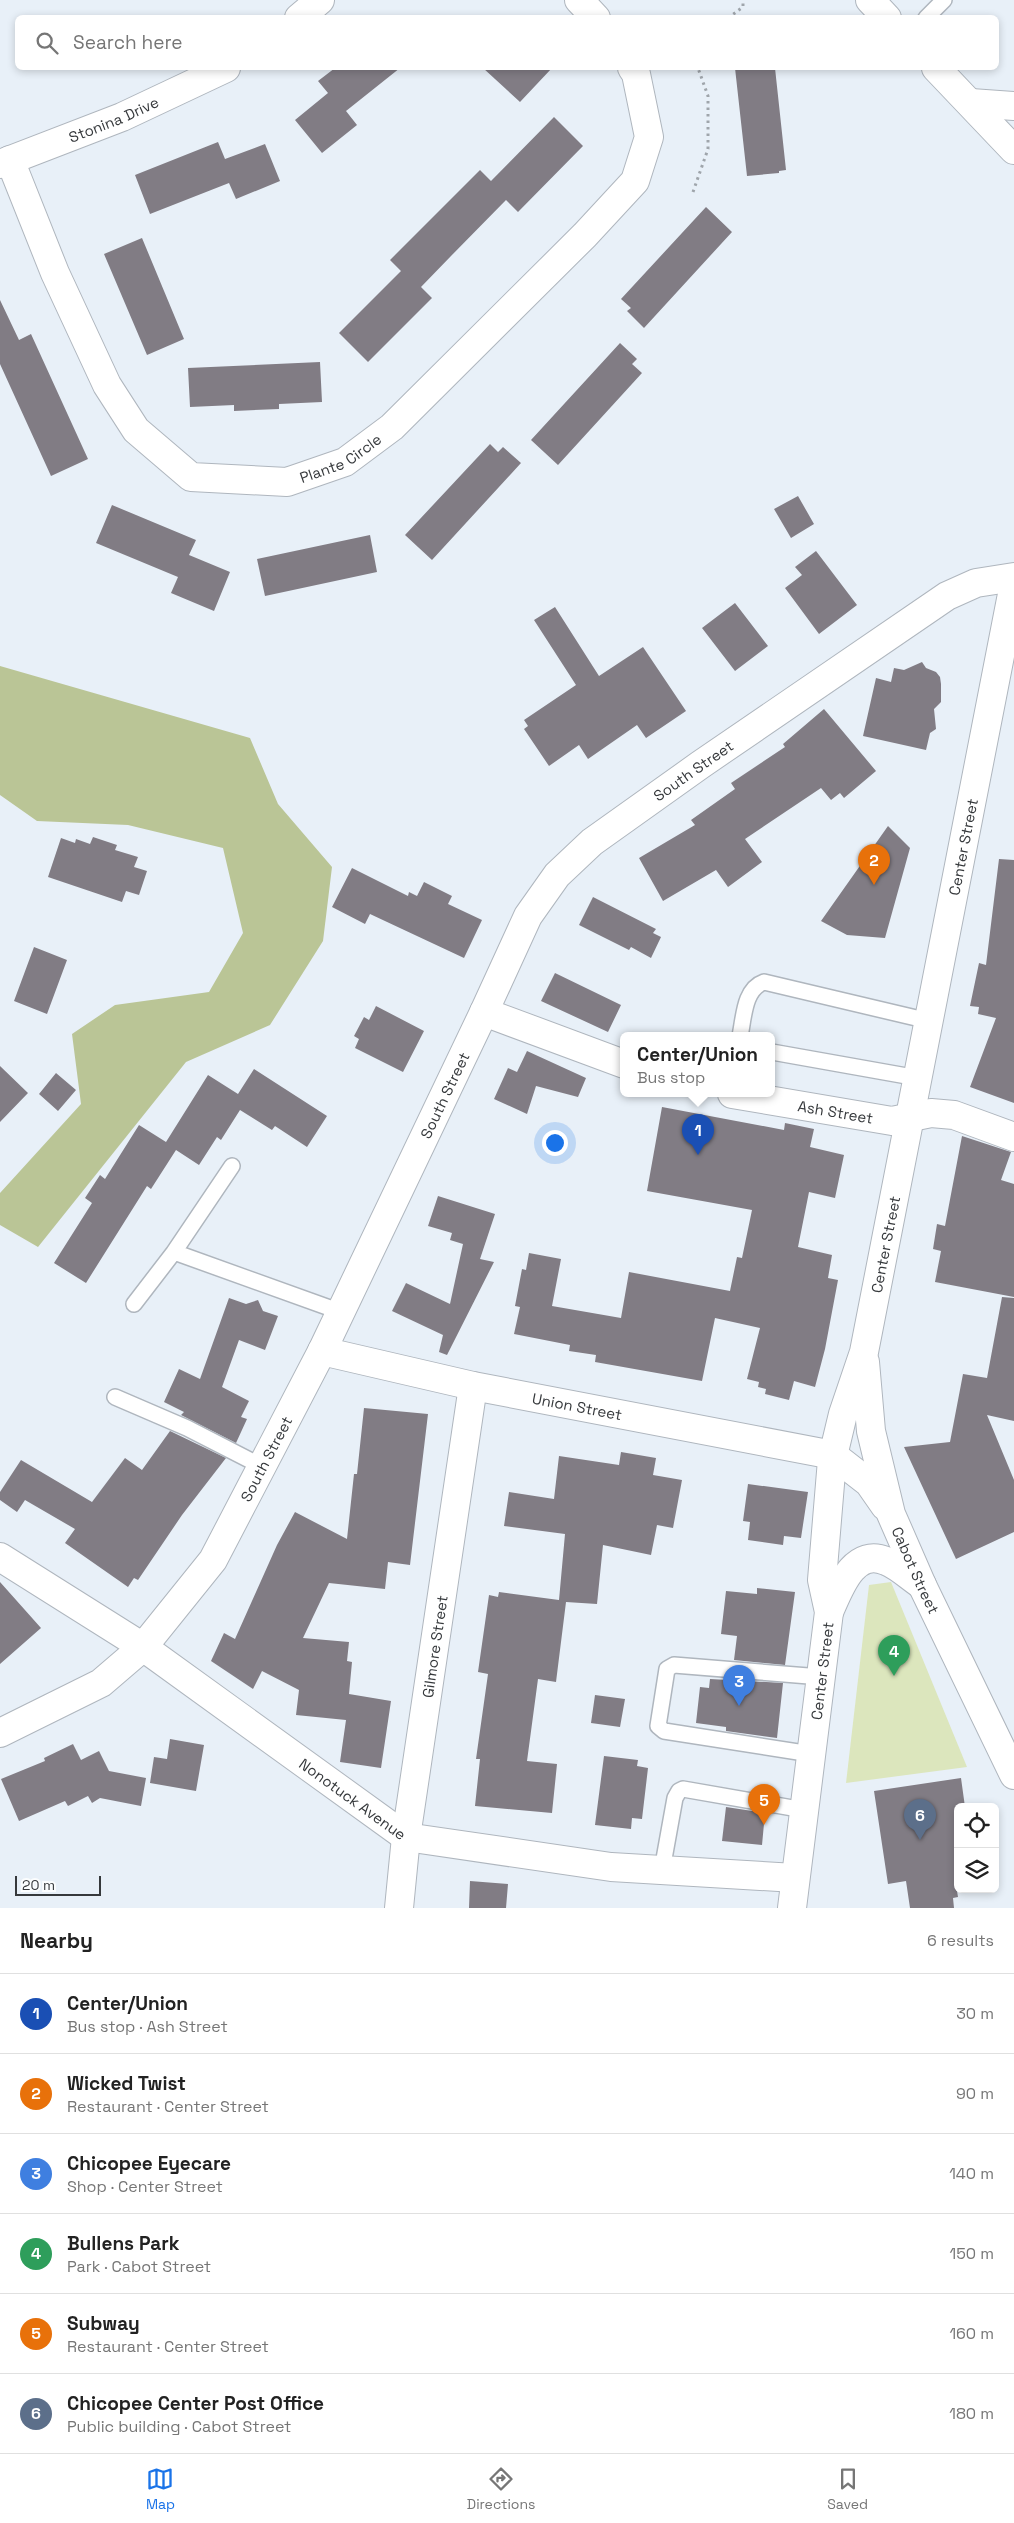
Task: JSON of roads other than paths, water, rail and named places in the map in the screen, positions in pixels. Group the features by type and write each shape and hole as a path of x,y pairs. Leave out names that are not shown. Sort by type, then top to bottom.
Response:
{"street":[{"path":"302,15 320,0"},
{"path":"579,0 593,15"},
{"path":"870,0 884,15"},
{"name":"Stonina Drive","path":"5,162 122,117 222,70"},
{"name":"Plante Circle","path":"5,162 107,385 136,430 191,477 287,482 345,462 392,427 585,235 635,181 649,136 636,74 633,70"},
{"path":"938,70 972,103 1014,150"},
{"path":"972,103 1014,106"},
{"name":"South Street","path":"0,1733 101,1683 143,1647 213,1560 322,1351 528,916 557,875 592,842 700,765 947,596 976,583 1014,587"},
{"name":"Center Street","path":"792,1908 829,1612 822,1580 833,1455 843,1414 864,1352 1014,587"},
{"path":"484,1012 620,1063"},
{"name":"Ash Street","path":"750,1097 892,1121 931,1113 954,1115 1014,1137"},
{"name":"Union Street","path":"322,1351 473,1386 833,1455"},
{"name":"Cabot Street","path":"864,1352 871,1431 891,1514 922,1585 1014,1775"},
{"name":"Gilmore Street","path":"399,1908 406,1837 473,1386"},
{"path":"833,1455 869,1483 891,1514"},
{"name":"Nonotuck Avenue","path":"0,1557 143,1647 406,1837 611,1867 795,1878"},
{"path":"829,1612 844,1578 852,1568 862,1562 875,1558 886,1561 922,1585"}],"lane":[{"path":"929,15 944,0"},
{"path":"741,1032 748,995 758,984 764,982 929,1021"},
{"path":"775,1053 918,1078"},
{"path":"134,1304 174,1252 232,1166"},
{"path":"174,1252 341,1312"},
{"path":"115,1397 187,1428 263,1467"},
{"path":"811,1754 664,1731 658,1726 667,1669 674,1665 821,1677"},
{"path":"662,1870 675,1798 679,1791 683,1789 804,1810"}],"place":[{"name":"Wicked Twist","path":"874,885"},
{"name":"Center/Union","path":"698,1155"},
{"name":"Bullens Park","path":"894,1676"},
{"name":"Chicopee Eyecare","path":"739,1706"},
{"name":"Subway","path":"764,1825"},
{"name":"Chicopee Center Post Office","path":"920,1840"}]}
